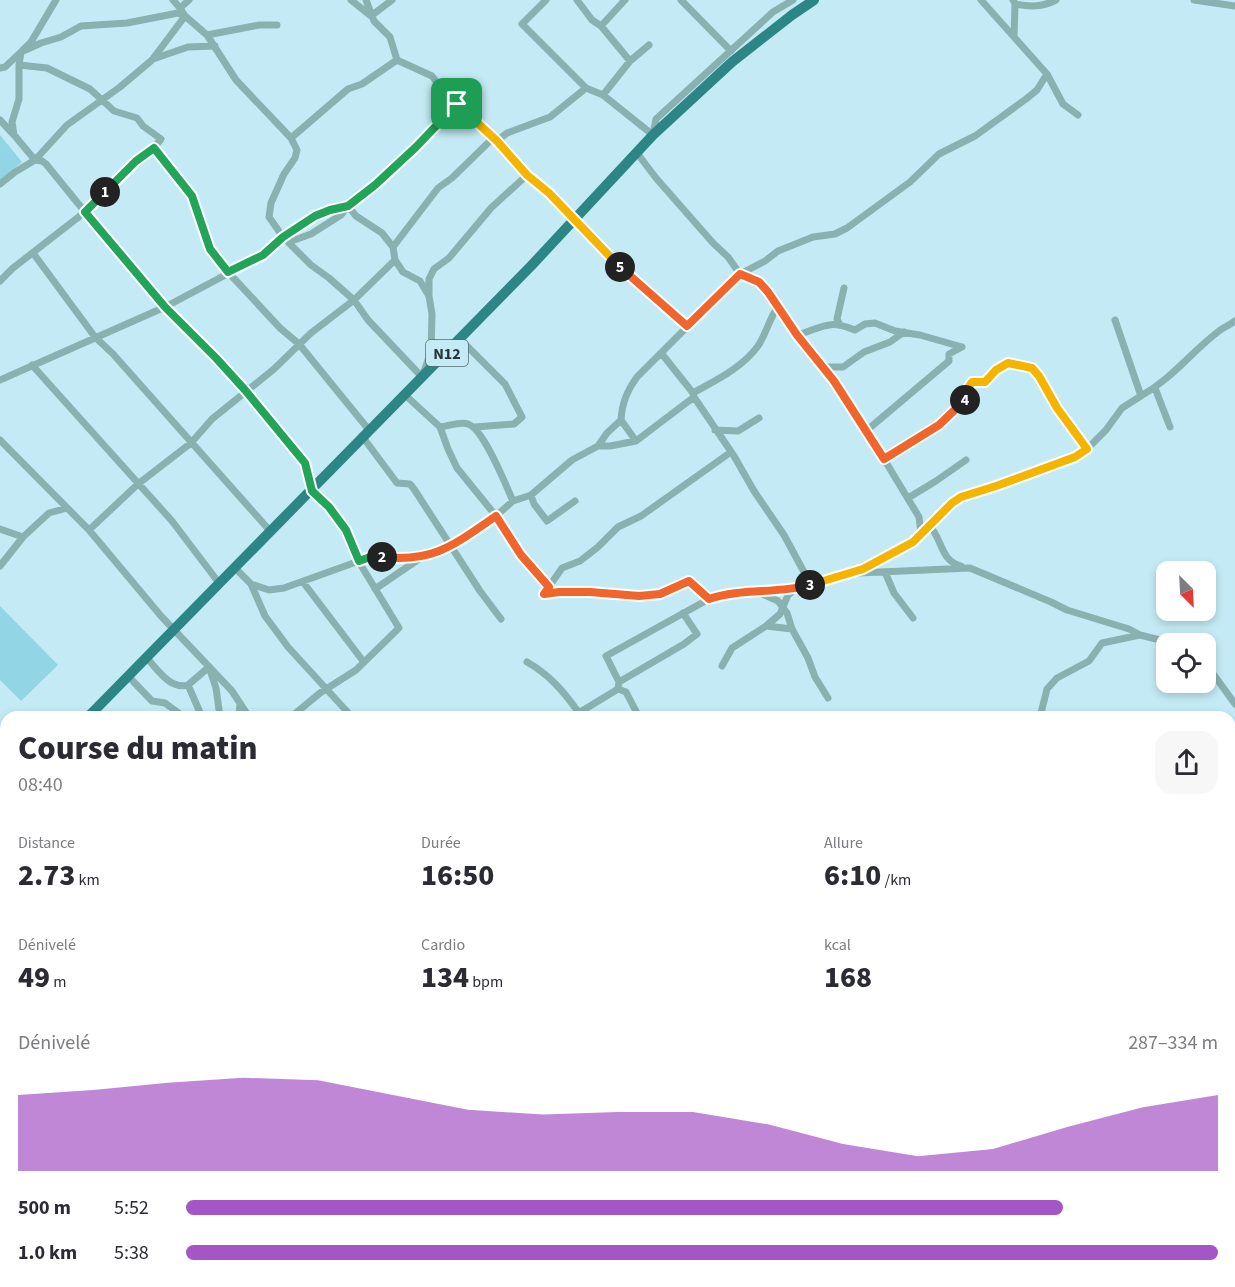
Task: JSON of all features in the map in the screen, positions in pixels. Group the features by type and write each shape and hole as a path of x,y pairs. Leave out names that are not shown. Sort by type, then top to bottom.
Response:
{"main road":[{"name":"N12","path":"94,711 460,339 653,135 732,62 814,0"}],"street":[{"path":"0,68 5,68 31,42 56,0"},
{"path":"173,0 185,16 207,35 236,80 291,138 297,150 271,203 269,217 311,265 354,300 368,320 422,377 430,352 432,315 429,279 435,269 449,258 491,208 527,175"},
{"path":"180,8 189,0"},
{"path":"351,0 371,16"},
{"path":"366,0 374,21 390,37 397,60 432,76 444,92 495,140 527,175 549,193 615,262 687,326"},
{"path":"371,16 392,0"},
{"path":"546,0 522,24 586,88 603,95 653,135 656,119 773,12 793,0"},
{"path":"577,0 630,61"},
{"path":"601,26 625,0"},
{"path":"681,0 731,51"},
{"path":"981,0 1047,74 1063,104 1078,115"},
{"path":"1014,37 1014,2 1031,7 1046,5 1056,0"},
{"path":"1194,0 1235,6"},
{"path":"21,52 61,37 81,26 127,23 178,14 185,16"},
{"path":"0,184 35,160 67,125 152,60 185,16"},
{"path":"207,35 277,25"},
{"path":"603,95 630,61 649,45"},
{"path":"152,60 188,47 215,46"},
{"path":"14,135 12,122 19,99 21,52"},
{"path":"291,138 348,89 362,84 397,60"},
{"path":"0,280 85,212 136,161 154,148 160,139 143,126 137,118 114,111 90,89 47,68 19,65"},
{"path":"636,441 621,420 622,405 628,390 637,377 740,274 765,261 778,251 813,237 835,234 847,228 910,182 939,154 975,136 1026,99 1037,90 1047,74"},
{"path":"393,247 438,188 495,140 507,133 550,117 586,88"},
{"path":"286,239 311,234 341,215 348,206 375,185 416,147 457,104"},
{"path":"0,120 35,160 46,164 165,307 245,390 305,463 312,491 329,507 346,530 359,561 399,628 356,670 327,688 298,711"},
{"path":"154,148 192,196 210,249 280,328 299,344 366,433 397,483 410,484 414,489 480,591 501,619"},
{"path":"637,153 656,178 728,257 740,274 759,282 768,292 797,335 824,367 908,498 919,517 921,534"},
{"path":"0,380 165,307 263,255 315,216 348,206"},
{"path":"348,206 356,216 382,233 393,247 395,260 403,272 420,281 429,297"},
{"path":"33,254 95,337 113,354 271,532"},
{"path":"89,530 138,484 191,443 212,419 245,390 274,369 299,344 354,300 383,269 395,260"},
{"path":"838,323 844,288"},
{"path":"375,589 419,559 451,546 496,516 513,501 531,495 572,460 598,446 636,441 693,395 752,354 777,308"},
{"path":"1115,320 1141,396"},
{"path":"636,711 626,692 619,686 606,656 709,599 725,593 795,589 863,569 913,542 961,497 1075,457 1087,449 1106,430 1122,408 1155,388 1219,331 1235,321"},
{"path":"797,335 829,323 838,323 855,330 865,324 875,323 962,346 949,354 949,361 866,431"},
{"path":"824,367 843,367 864,352 890,342 904,332"},
{"path":"441,428 466,423 475,427 514,424 522,417 505,384 460,339"},
{"path":"662,354 731,452 784,535 811,585"},
{"path":"884,459 939,425 968,398 968,388 972,382 985,382 996,370 1008,363 1032,368 1087,449"},
{"path":"32,365 172,521 219,584"},
{"path":"1155,388 1170,427"},
{"path":"404,394 441,428 457,468 496,516 521,555 549,587"},
{"path":"715,430 738,430 759,418"},
{"path":"598,446 607,433 621,420"},
{"path":"475,427 492,455 513,501"},
{"path":"0,440 89,530 161,616 232,691 245,711"},
{"path":"709,599 689,581 660,594 639,596 590,592 544,594 562,568 580,561 598,548 618,527 641,516 731,452"},
{"path":"908,498 966,460"},
{"path":"531,495 534,504 547,521 575,501"},
{"path":"0,566 23,537 50,513 67,508"},
{"path":"930,526 936,533 946,558 953,564 970,568 1067,610 1156,639"},
{"path":"0,529 23,537"},
{"path":"251,584 269,590 303,582 373,556 419,559"},
{"path":"235,568 251,584 265,616 288,647 347,711"},
{"path":"850,573 970,568"},
{"path":"885,572 894,593 913,618"},
{"path":"303,582 363,661"},
{"path":"722,666 732,648 780,614 788,595 795,589"},
{"path":"760,592 778,601 787,613 792,629 808,658 815,677 828,698"},
{"path":"582,711 697,634 683,613"},
{"path":"766,626 792,629"},
{"path":"1041,711 1047,688 1057,678 1089,661 1102,643 1140,635"},
{"path":"146,657 171,684 181,687 188,685 209,667"},
{"path":"528,662 543,671 560,687 578,711"},
{"path":"209,667 216,688 219,711"},
{"path":"128,676 152,701 165,703 176,711"},
{"path":"1216,678 1235,704"},
{"path":"188,685 199,711"},
{"path":"239,711 240,703"}],"shaded area":[{"path":"0,135 22,162 0,180"},
{"path":"0,606 58,665 21,701 0,680"}],"route":[{"path":"457,104 497,141 527,175 549,193 615,262 687,326 740,274 759,282 834,381 884,459 939,425 968,398 968,388 972,382 985,382 996,370 1008,363 1032,368 1087,449 1075,457 961,497 913,542 863,569 795,589 725,593 709,599 689,581 660,594 639,596 590,592 544,594 549,587 521,555 496,516 451,546 419,559 373,556 359,561 346,530 329,507 312,491 305,463 245,390 165,307 85,212 136,161 154,148 192,196 210,249 228,272 263,255 283,237 315,216 348,206 375,185 416,147 457,104"}]}
